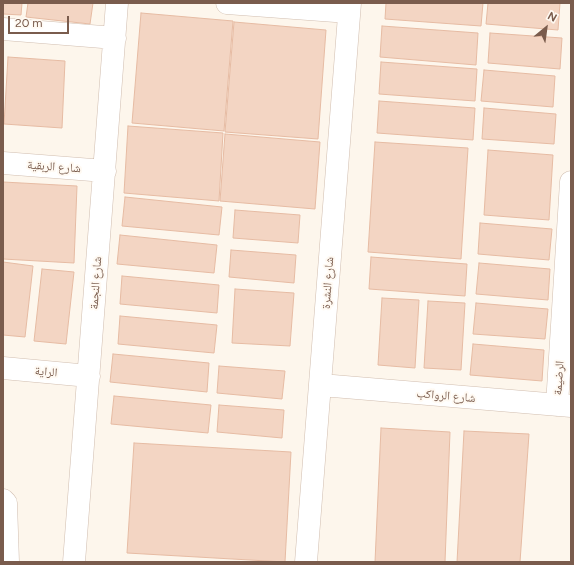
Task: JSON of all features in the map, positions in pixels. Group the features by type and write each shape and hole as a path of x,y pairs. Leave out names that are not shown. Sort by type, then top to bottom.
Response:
{"street":[{"name":"شارع النجمة","path":"74,562 90,376 117,3"},
{"path":"227,3 349,8"},
{"name":"شارع النشرة","path":"306,562 321,385 349,8"},
{"path":"3,29 115,38"},
{"name":"شارع الربقية","path":"3,163 105,171"},
{"name":"الرضيمة","path":"564,406 571,182"},
{"name":"الراية","path":"3,368 90,376"},
{"name":"شارع الرواكب","path":"321,385 564,406"},
{"path":"3,500 6,503 8,562"}],"building":[{"path":"3,3 22,3 21,15 3,14"},
{"path":"28,3 93,3 90,24 26,17"},
{"path":"386,3 483,3 481,26 385,19"},
{"path":"488,3 560,3 558,30 486,24"},
{"path":"141,13 233,21 224,131 132,123"},
{"path":"234,22 326,30 318,139 225,132"},
{"path":"382,26 478,33 476,65 380,57"},
{"path":"490,33 562,38 560,69 488,63"},
{"path":"8,57 65,61 62,128 4,124"},
{"path":"381,62 477,69 475,101 379,94"},
{"path":"484,70 555,76 553,107 481,101"},
{"path":"379,101 475,108 473,140 377,133"},
{"path":"484,108 556,114 554,144 482,139"},
{"path":"128,126 223,133 219,201 124,193"},
{"path":"225,134 320,142 315,209 220,201"},
{"path":"375,142 468,148 461,259 368,252"},
{"path":"488,150 553,155 549,220 484,215"},
{"path":"3,182 77,186 74,263 3,259"},
{"path":"125,197 222,207 219,235 122,226"},
{"path":"235,210 300,215 298,243 233,238"},
{"path":"480,223 552,229 549,260 478,254"},
{"path":"120,235 217,245 214,273 117,264"},
{"path":"231,250 296,255 294,283 229,277"},
{"path":"371,257 467,264 465,296 369,289"},
{"path":"3,262 33,266 25,337 3,335"},
{"path":"479,263 550,269 548,300 476,294"},
{"path":"42,269 74,272 66,344 34,341"},
{"path":"122,276 219,285 217,313 120,304"},
{"path":"235,289 294,293 290,346 232,343"},
{"path":"382,298 419,300 415,368 378,365"},
{"path":"428,301 465,303 461,370 424,368"},
{"path":"476,303 548,309 545,339 473,334"},
{"path":"120,316 217,325 214,353 118,344"},
{"path":"473,344 544,350 542,381 470,375"},
{"path":"113,354 209,363 207,392 110,382"},
{"path":"219,366 285,371 282,399 217,393"},
{"path":"114,396 211,405 208,433 111,424"},
{"path":"219,405 284,410 282,438 217,432"},
{"path":"381,428 450,432 445,562 375,562"},
{"path":"464,431 529,434 520,562 457,562"},
{"path":"134,443 291,452 285,562 127,553"}]}
